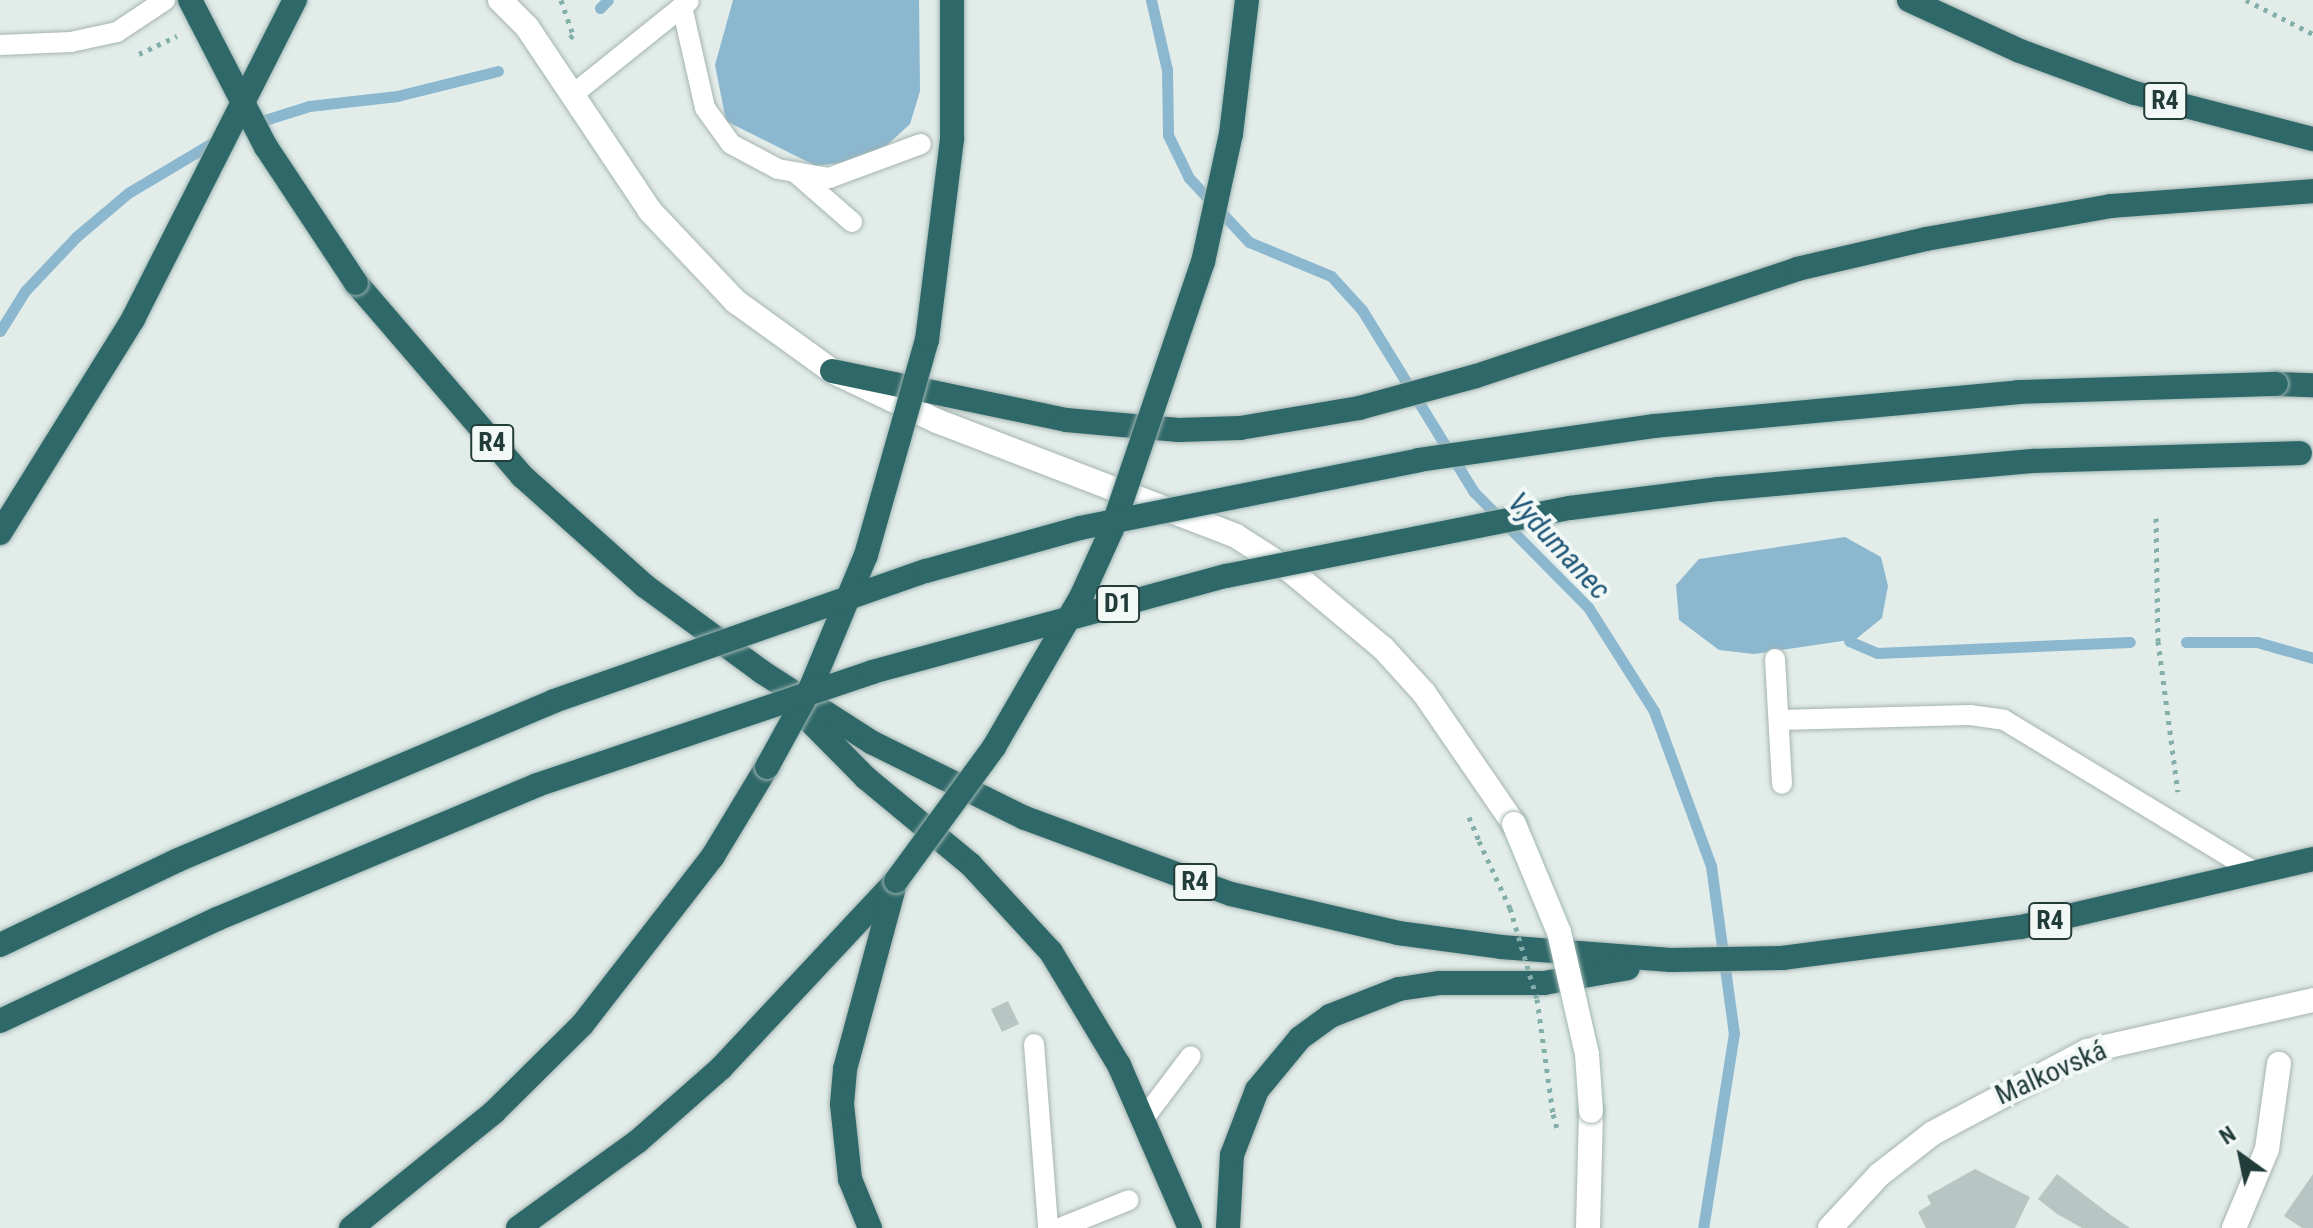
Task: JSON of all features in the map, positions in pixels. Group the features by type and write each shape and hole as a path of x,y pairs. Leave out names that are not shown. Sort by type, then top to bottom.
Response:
{"highway":[{"name":"R4","path":"190,0 266,147 356,283 552,504 645,586 762,672 871,742 1025,818 1231,894 1398,933 1671,960 1782,958 2021,927 2313,859"},
{"path":"0,533 133,319 295,0"},
{"path":"351,1228 494,1112 582,1025 713,856 811,687 861,567 927,340 952,138 952,0"},
{"path":"518,1228 637,1142 721,1068 896,881 994,747 1082,595 1112,529 1203,262 1231,134 1247,0"},
{"name":"R4","path":"1909,0 2020,51 2135,93 2313,139"},
{"path":"832,371 1066,420 1133,428 1240,428 1359,408 1476,376 1797,269 1926,239 2111,206 2313,191"},
{"path":"0,945 178,860 554,701 926,571 1080,528 1419,460 1654,426 2003,393 2313,385"},
{"name":"D1","path":"0,1021 217,919 537,785 872,672 1226,576 1570,508 1719,489 2035,461 2307,453"},
{"path":"762,672 866,778 1013,906 1092,1013 1145,1117 1190,1228"},
{"path":"870,1228 850,1179 842,1104 845,1069 896,881"},
{"path":"1228,1228 1232,1155 1257,1090 1300,1038 1330,1016 1399,989 1544,983 1671,960"}],"main road":[{"path":"500,0 527,27 650,211 707,277 832,371 937,421 1236,536 1292,572 1383,648 1424,693 1514,824 1546,894 1575,991 1591,1111 1588,1228"},
{"path":"520,0 527,27"},
{"name":"Malkovská","path":"1830,1228 1879,1175 1933,1133 2087,1051 2313,1000"},
{"path":"2234,1228 2267,1149 2279,1064"}],"lane":[{"path":"0,45 71,42 117,32 165,0"},
{"path":"571,96 686,6 705,108 717,130 731,144 797,174 852,222"},
{"path":"797,174 829,178 921,144"},
{"path":"1775,659 1782,784"},
{"path":"1780,720 1988,715 2025,730 2257,873"},
{"path":"1034,1044 1048,1228"},
{"path":"1145,1117 1191,1056"},
{"path":"1060,1228 1129,1200"}],"path":[{"path":"2246,0 2313,34"},
{"path":"2156,518 2158,641 2183,825"},
{"path":"1479,841 1510,908 1537,999 1553,1114"}],"water":[{"path":"733,0 919,0 920,91 910,124 885,147 853,161 816,166 726,121 715,65"},
{"path":"1845,537 1881,557 1888,586 1882,618 1856,639 1754,654 1719,650 1679,620 1676,585 1699,559"}],"building":[{"path":"1008,1001 1019,1024 1002,1032 991,1009"},
{"path":"1975,1169 2030,1197 2015,1228 1926,1228 1918,1212 1931,1204 1927,1196"},
{"path":"2057,1174 2130,1228 2082,1228 2057,1214 2038,1199"},
{"path":"2313,1174 2313,1228 2302,1228 2284,1216"}],"waterway":[{"path":"600,8 608,0"},
{"name":"Vydumanec","path":"1151,0 1167,70 1168,135 1189,178 1249,242 1331,276 1362,310 1474,492 1588,607 1654,711 1711,866 1734,1033 1703,1228"},
{"path":"252,124 309,106 397,96 498,71"},
{"path":"0,331 25,291 76,237 128,193 222,137"},
{"path":"1849,641 1877,653 2130,642"},
{"path":"2186,642 2257,642 2313,658"}]}
